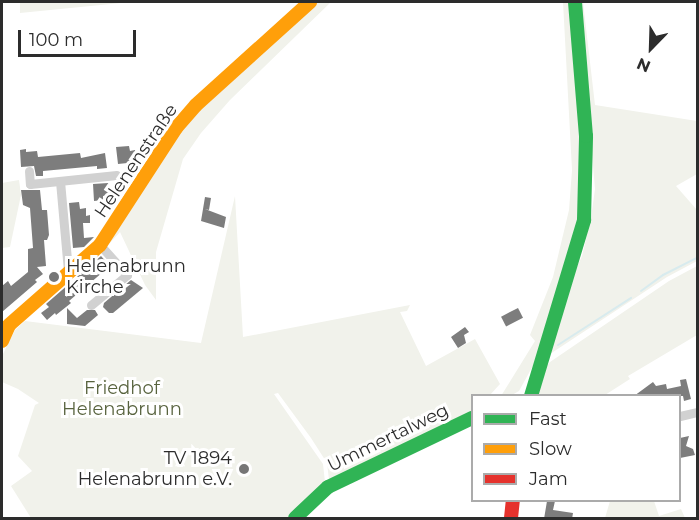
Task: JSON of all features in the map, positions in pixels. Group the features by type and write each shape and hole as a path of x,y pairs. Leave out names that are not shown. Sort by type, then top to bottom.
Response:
{"street":[{"name":"Helenenstraße","path":"2,341 5,327 100,245 176,128 196,105 310,2"},
{"path":"532,394 584,220 586,135 575,2"},
{"name":"Helenenstraße","path":"29,171 30,184 117,175"},
{"path":"60,181 68,271"},
{"name":"Helenenstraße","path":"91,305 127,274 100,245"},
{"path":"681,416 698,412"},
{"name":"Ummertalweg","path":"295,519 328,487 471,418"},
{"path":"511,519 513,502"}],"green space":[{"path":"20,2 131,2 20,13"},
{"path":"318,2 331,2 230,100 201,133 183,159 156,252 156,300 145,285 120,232 109,244 161,155 184,124"},
{"path":"563,2 571,2 582,156 577,227 535,362 519,391 514,394 502,394 535,341 530,335 553,277 569,210 572,170"},
{"path":"579,2 583,2 595,105 697,121 697,174 676,186 697,210 697,261 667,277 550,354 572,278 582,256 595,189"},
{"path":"19,180 21,195 10,247 2,248 2,183"},
{"name":"Friedhof Helenabrunn","path":"235,196 243,337 410,305 407,311 400,312 426,366 475,339 500,384 491,394 471,394 471,414 329,480 327,463 278,393 274,394 323,464 325,482 292,518 31,518 11,486 32,471 18,456 35,405 39,403 18,389 2,382 2,356 15,330 25,321 201,343"},
{"path":"697,266 697,335 628,376 630,379 607,394 537,394 543,371 550,362 669,281"},
{"path":"610,502 654,502 659,516 681,509 685,518 605,518"}],"building":[{"path":"129,146 130,151 135,150 137,162 118,164 116,147"},
{"path":"26,149 26,152 37,151 38,157 80,153 81,158 105,153 107,168 97,169 97,166 43,171 43,176 36,176 34,166 21,167 20,150"},
{"path":"108,183 110,195 103,196 103,200 94,201 93,184"},
{"path":"21,190 40,190 42,210 47,210 49,235 47,240 44,240 46,266 37,267 43,274 35,280 37,282 2,312 2,286 8,281 11,286 28,272 28,249 33,248 30,208 23,205"},
{"path":"205,197 211,198 209,210 205,209 226,217 224,228 201,221"},
{"path":"79,202 80,209 86,208 86,216 90,215 90,223 83,223 84,238 94,237 84,247 73,248 69,203"},
{"path":"101,256 110,266 69,301 71,303 47,320 41,313 49,307 46,304"},
{"path":"131,280 143,288 113,313 109,313 103,307 104,303"},
{"path":"67,308 77,318 87,310 95,310 98,315 85,326 67,324"},
{"path":"518,308 523,318 506,326 501,317"},
{"path":"465,327 469,332 464,335 466,343 458,348 451,337"},
{"path":"686,379 691,399 684,401 681,394 637,394 653,382 656,386 666,384 667,389 681,386 680,380"},
{"path":"689,436 686,446 693,449 695,455 681,458 681,438"},
{"path":"547,502 555,502 553,510 573,513 572,519 544,519"}],"waterway":[{"path":"641,291 663,275 698,257"},
{"path":"558,345 631,298"}],"traffic: fast":[{"path":"532,394 584,220 586,136 575,2"},
{"path":"295,518 328,487 471,418"}],"traffic: slow":[{"path":"2,341 9,325 100,245 176,128 196,105 310,2"}],"traffic: jam":[{"path":"511,518 513,502"}],"place":[{"name":"Helenabrunn Kirche","path":"54,277"},
{"name":"TV 1894 Helenabrunn e.V.","path":"244,469"}]}
